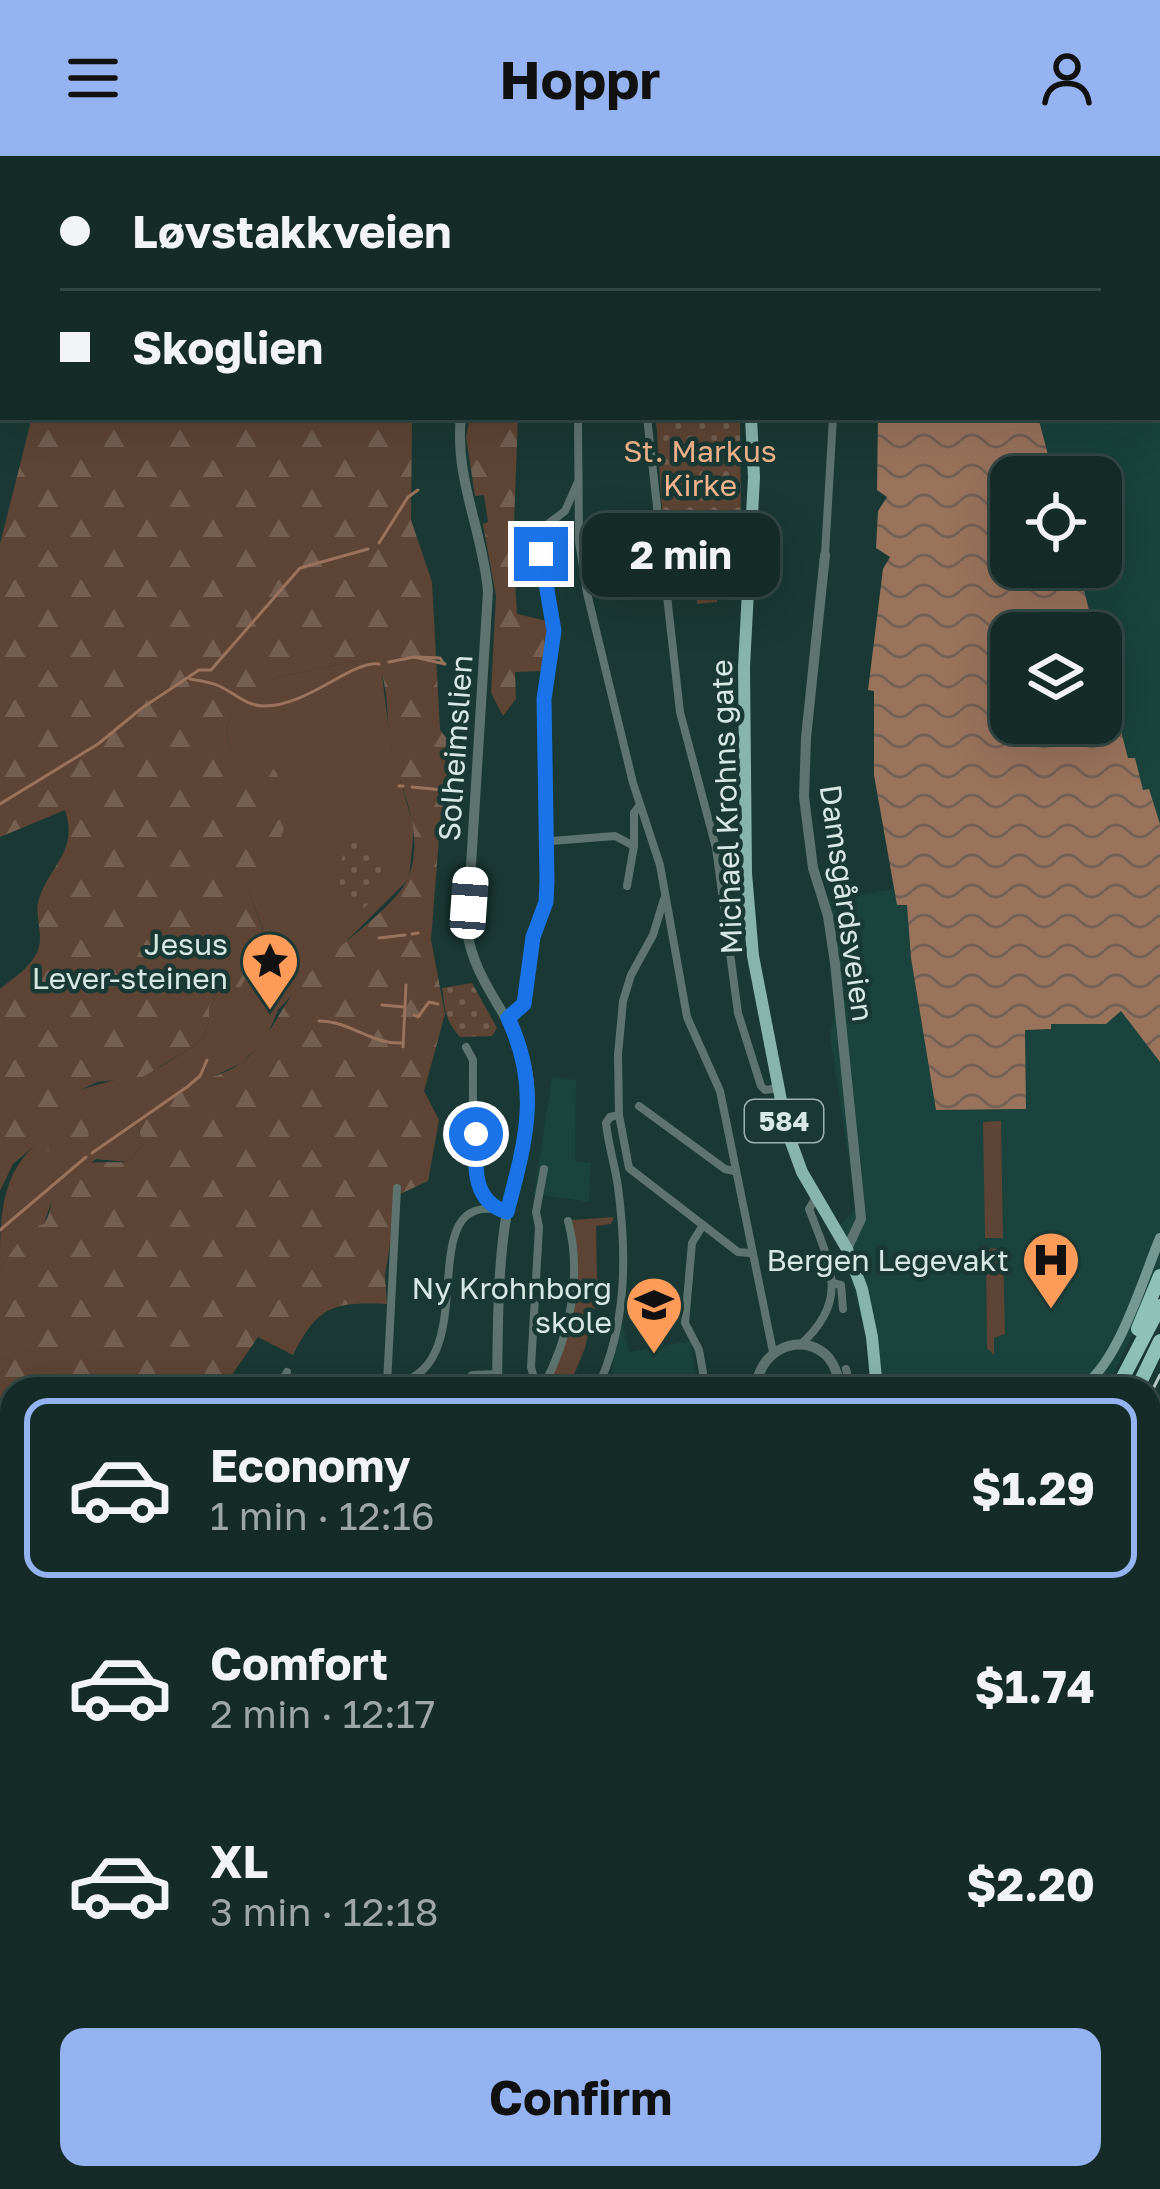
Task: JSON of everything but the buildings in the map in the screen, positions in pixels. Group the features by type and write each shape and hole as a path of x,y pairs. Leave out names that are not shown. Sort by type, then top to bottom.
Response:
{"highway":[{"path":"1136,1351 1133,1339 1160,1276"},
{"path":"1123,1377 1160,1306"},
{"path":"1143,1377 1160,1341"}],"main road":[{"name":"Michael Krohns gate","path":"751,420 754,477 744,667 746,885 752,956 794,1154 847,1249 868,1312 876,1377"},
{"path":"1094,1377 1107,1360 1160,1238"}],"street":[{"name":"Solheimslien","path":"461,420 462,475 482,541 488,591 467,930 476,969 508,1018 525,1061 530,1100 507,1212 497,1374"},
{"path":"578,420 579,542 587,593 640,805 656,850 687,1017 721,1091 773,1352"},
{"path":"647,420 680,712 721,872 739,1013 761,1086 778,1088"},
{"name":"Damsgårdsveien","path":"833,420 804,797 813,868 828,916 835,963 861,1219 847,1249"},
{"path":"508,1018 524,1004 533,937 546,902 544,699 554,631 541,544 548,524 565,511 578,483"},
{"path":"627,886 634,813 640,805"},
{"path":"551,841 615,836 634,846"},
{"path":"664,898 623,1001 618,1055 623,1152 629,1168 738,1252 751,1253"},
{"path":"466,1047 473,1060 476,1173 490,1207"},
{"path":"639,1106 734,1171"},
{"path":"601,1377 615,1339 622,1295 617,1177 606,1123 619,1115"},
{"path":"535,1377 531,1366 536,1212 544,1169"},
{"path":"387,1377 397,1188"},
{"path":"800,1346 826,1313 833,1283 809,1209 817,1196"},
{"path":"412,1377 440,1346 452,1238 467,1217 490,1207 507,1212"},
{"path":"545,1377 561,1348 570,1313 574,1244 568,1221"},
{"path":"703,1225 692,1243 686,1323 699,1350 704,1377"},
{"path":"833,1283 841,1285 843,1309"},
{"path":"615,1339 618,1356"},
{"path":"758,1377 760,1366 773,1352 800,1346 824,1353 838,1377"},
{"path":"846,1369 848,1377"},
{"path":"284,1377 287,1372"},
{"path":"470,1377 497,1374"}],"shaded area":[{"path":"1039,420 1160,420 1160,824 1122,735 1122,612 1090,612 1083,588 1122,588 1122,456 1048,456"},
{"path":"895,889 897,905 907,904 911,959 936,1109 1026,1109 1025,1030 1050,1029 1050,1024 1105,1024 1121,1011 1160,1062 1160,1280 1112,1377 876,1377 836,1229 856,1208 830,1035 835,1011 823,901"},
{"path":"552,1077 576,1080 575,1161 591,1163 589,1202 534,1194"},
{"name":"Ny Krohnborg skole","path":"622,1322 629,1352 690,1341 697,1377 612,1377"}],"green space":[{"path":"31,420 412,420 411,520 432,582 440,730 463,759 466,771 458,796 441,812 431,940 445,1014 424,1091 439,1120 428,1181 398,1195 385,1275 387,1304 330,1310 311,1326 293,1355 258,1337 230,1377 0,1377 0,1268 29,1228 44,1224 66,1173 84,1164 128,1162 143,1144 137,1123 250,1055 305,978 402,888 413,860 413,829 392,752 384,684 377,662 357,661 276,677 237,703 226,729 230,749 254,753 269,763 285,798 281,839 249,891 263,935 256,959 239,990 220,986 209,1007 203,1038 143,1077 97,1082 80,1090 89,1135 78,1146 58,1154 34,1146 13,1164 0,1191 0,989 37,953 39,899 66,847 68,824 65,810 0,837 0,544"},
{"path":"469,420 518,420 513,551 517,614 547,621 545,671 515,672 516,699 503,716 491,693 496,596 483,524 488,522 484,495 475,496 466,437"},
{"name":"St. Markus Kirke","path":"656,420 740,420 741,527 732,543 720,545 717,602 697,604 691,539 664,540"},
{"path":"357,661 377,662 381,667 391,748 414,828 409,879 278,1010 265,1041 241,1063 170,1098 137,1123 143,1144 128,1162 96,1159 54,1194 44,1224 29,1229 0,1268 4,1201 23,1158 34,1146 78,1146 88,1135 79,1090 160,1067 203,1038 209,1007 220,986 247,975 261,949 262,927 249,891 256,873 270,861 237,752 230,749 226,729 237,702 276,677"},
{"path":"355,829 388,860 370,902 359,913 343,897 340,886 345,849"},
{"path":"472,983 497,1028 492,1036 460,1037 448,1019 442,988"},
{"path":"1001,1121 1003,1238 985,1238 983,1122"},
{"path":"614,1217 611,1224 596,1226 597,1279 611,1280 611,1298 597,1298 573,1377 550,1377 570,1306 572,1220"},
{"path":"1003,1248 1005,1334 994,1338 994,1355 987,1348 986,1249"}],"water":[{"path":"878,420 1039,420 1048,456 990,456 990,588 1083,588 1090,612 990,612 990,744 1122,744 1122,735 1128,758 1135,758 1143,790 1149,789 1160,824 1160,1062 1121,1011 1106,1024 1051,1024 1051,1029 1025,1030 1026,1109 936,1110 907,905 897,905 874,775 874,691 868,690 883,569 890,557 876,548 878,511 887,497 877,490"}],"waterway":[{"path":"379,543 408,497 418,490"},
{"path":"0,804 98,744 199,670 211,670 300,568 368,549"},
{"path":"389,662 414,657 445,664"},
{"path":"416,657 440,658 444,664"},
{"path":"190,679 263,706 296,699 356,669 379,664"},
{"path":"412,787 463,792"},
{"path":"412,934 418,933"},
{"path":"379,938 405,935"},
{"path":"403,1047 406,985"},
{"path":"414,1015 418,1017 429,1002 438,1004"},
{"path":"382,1005 404,1007"},
{"path":"319,1021 403,1043"},
{"path":"92,1153 187,1087 200,1076 207,1060"},
{"path":"0,1230 86,1157"}],"place":[{"name":"Jesus Lever-steinen","path":"270,1012"},
{"name":"Bergen Legevakt","path":"1051,1311"},
{"name":"Ny Krohnborg skole","path":"654,1356"}],"route":[{"path":"476,1134 481,1192 490,1207 507,1212 530,1100 520,1042 508,1018 524,1004 533,937 546,902 544,699 554,631 541,554"}]}
